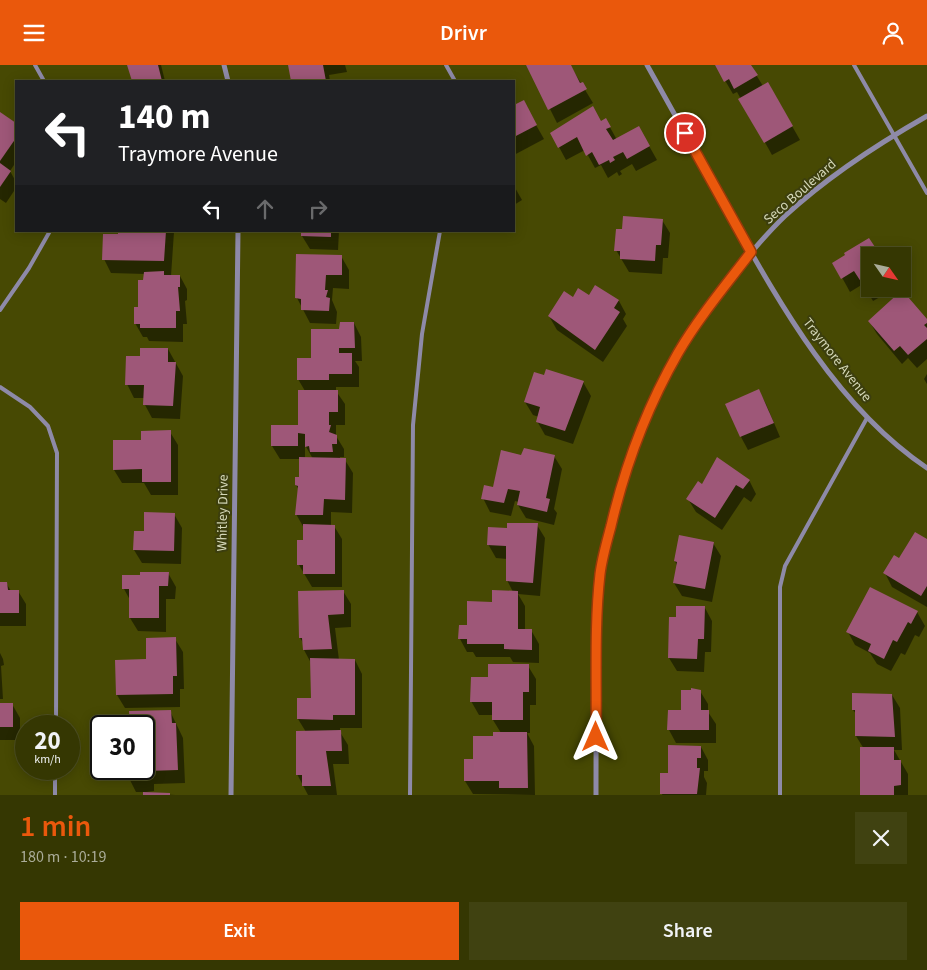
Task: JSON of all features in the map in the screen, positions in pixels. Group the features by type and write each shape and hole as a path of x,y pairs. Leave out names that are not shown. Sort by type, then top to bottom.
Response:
{"street":[{"path":"224,65 228,80"},
{"name":"Traymore Avenue","path":"647,65 751,252 806,344 867,418 927,468"},
{"name":"Seco Boulevard","path":"596,795 597,619 600,572 615,506 629,459 653,401 678,353 714,300 751,252 785,216 834,175 894,135 927,116"},
{"name":"Whitley Drive","path":"230,795 238,232"}],"lane":[{"path":"35,65 43,80"},
{"path":"446,65 454,80"},
{"path":"854,65 927,193"},
{"path":"0,310 29,268 49,232"},
{"path":"410,795 414,425 422,334 440,232"},
{"path":"0,387 30,407 48,426 57,453 56,715"},
{"path":"780,795 780,587 785,566 867,418"},
{"path":"55,780 55,795"}],"building":[{"path":"127,65 158,65 162,80 132,80"},
{"path":"288,65 323,65 326,80 291,80"},
{"path":"526,65 571,65 580,83 583,82 587,89 548,110"},
{"path":"715,65 751,65 758,75 734,89 729,79 724,82"},
{"path":"768,82 793,126 764,143 738,99"},
{"path":"524,100 537,125 515,136 515,104"},
{"path":"593,106 601,121 606,118 611,127 606,129 613,140 639,126 650,146 627,159 623,152 613,157 615,160 610,163 609,160 599,165 592,152 586,156 577,137 558,148 550,133"},
{"path":"0,112 15,122 15,139 0,161"},
{"path":"0,163 11,171 0,187"},
{"path":"623,216 663,219 661,245 656,245 655,261 620,259 620,251 614,251 616,229 622,229"},
{"path":"118,232 166,232 164,261 102,260 103,234 118,234"},
{"path":"301,232 331,232 331,237 301,236"},
{"path":"869,238 875,247 861,247 861,282 854,271 841,279 832,263 845,255 844,253"},
{"path":"296,254 342,255 342,275 326,275 325,290 328,290 326,297 330,298 329,311 301,310 301,299 295,298"},
{"path":"164,271 164,275 180,275 180,287 178,287 180,311 176,311 176,328 140,328 140,324 134,324 134,307 138,307 138,280 143,280 144,272"},
{"path":"595,285 619,300 614,308 620,312 595,350 548,316 564,291 573,297 578,288 589,295"},
{"path":"894,297 908,297 927,319 927,323 924,325 927,328 927,339 908,355 900,346 894,351 868,321"},
{"path":"340,322 354,322 355,348 339,348 339,353 352,353 352,374 329,374 329,380 297,380 297,358 311,358 311,329 339,329"},
{"path":"140,348 168,348 168,362 176,362 173,406 143,405 144,385 125,385 126,356 140,356"},
{"path":"546,369 584,381 565,431 536,422 540,407 524,402 534,372 544,375"},
{"path":"759,389 774,423 740,437 725,404"},
{"path":"298,390 338,390 338,412 329,412 329,425 331,425 329,432 337,435 337,444 332,444 333,452 310,452 309,446 305,447 305,434 298,433 298,446 271,446 271,425 298,425"},
{"path":"171,430 171,482 142,482 142,469 113,470 113,440 141,440 141,431"},
{"path":"524,448 555,455 546,498 550,499 547,512 517,505 520,491 508,489 504,503 481,499 484,485 493,487 501,450 521,455"},
{"path":"299,457 346,458 345,500 324,499 323,515 295,515 298,486 295,485 295,477 299,477"},
{"path":"717,457 750,480 743,489 736,485 715,518 686,499 698,481 702,484"},
{"path":"144,512 175,513 174,551 133,550 134,531 144,531"},
{"path":"507,523 538,523 533,583 506,581 506,546 487,545 488,527 507,528"},
{"path":"303,524 335,525 335,574 303,574 303,565 297,565 297,540 303,540"},
{"path":"915,532 927,539 927,586 921,596 883,573 894,555 899,558"},
{"path":"679,535 714,542 705,589 673,583 677,562 674,561"},
{"path":"140,572 169,572 168,586 159,586 159,618 129,618 129,589 122,589 122,575 140,575"},
{"path":"0,582 7,582 8,590 19,590 19,613 0,613"},
{"path":"870,587 918,611 911,624 908,622 897,642 893,640 884,659 868,651 871,644 846,632"},
{"path":"344,590 344,614 328,615 332,649 303,650 302,638 299,638 298,591"},
{"path":"492,590 518,591 518,629 532,629 532,650 504,649 504,644 467,644 467,639 458,639 459,625 467,625 467,601 492,602"},
{"path":"676,606 705,606 704,639 698,639 697,659 668,658 669,617 676,617"},
{"path":"176,637 177,676 173,676 173,694 116,695 115,660 146,659 146,638"},
{"path":"310,658 355,659 355,715 333,715 333,720 297,719 297,698 311,698"},
{"path":"488,664 529,664 529,692 523,692 523,720 492,720 492,702 470,702 471,677 488,677"},
{"path":"691,688 701,690 701,710 709,710 709,730 667,730 668,710 681,710 681,690 691,690"},
{"path":"852,693 892,694 895,737 855,736 855,710 852,710"},
{"path":"0,703 13,703 13,727 0,727"},
{"path":"171,710 172,723 176,723 178,770 155,771 155,715 129,715 129,711"},
{"path":"341,730 342,751 326,751 331,786 302,786 302,775 296,775 296,731"},
{"path":"493,732 527,732 528,788 499,788 499,781 464,781 464,759 473,759 473,736 493,736"},
{"path":"668,745 701,746 701,758 697,758 697,768 700,768 697,794 660,794 660,773 668,773"},
{"path":"860,747 894,747 894,760 901,760 901,785 894,786 894,795 860,795"},
{"path":"143,792 170,793 170,795 143,795"}],"route":[{"path":"596,737 597,619 600,572 615,506 629,459 653,401 678,353 714,300 751,252 685,133"}]}
